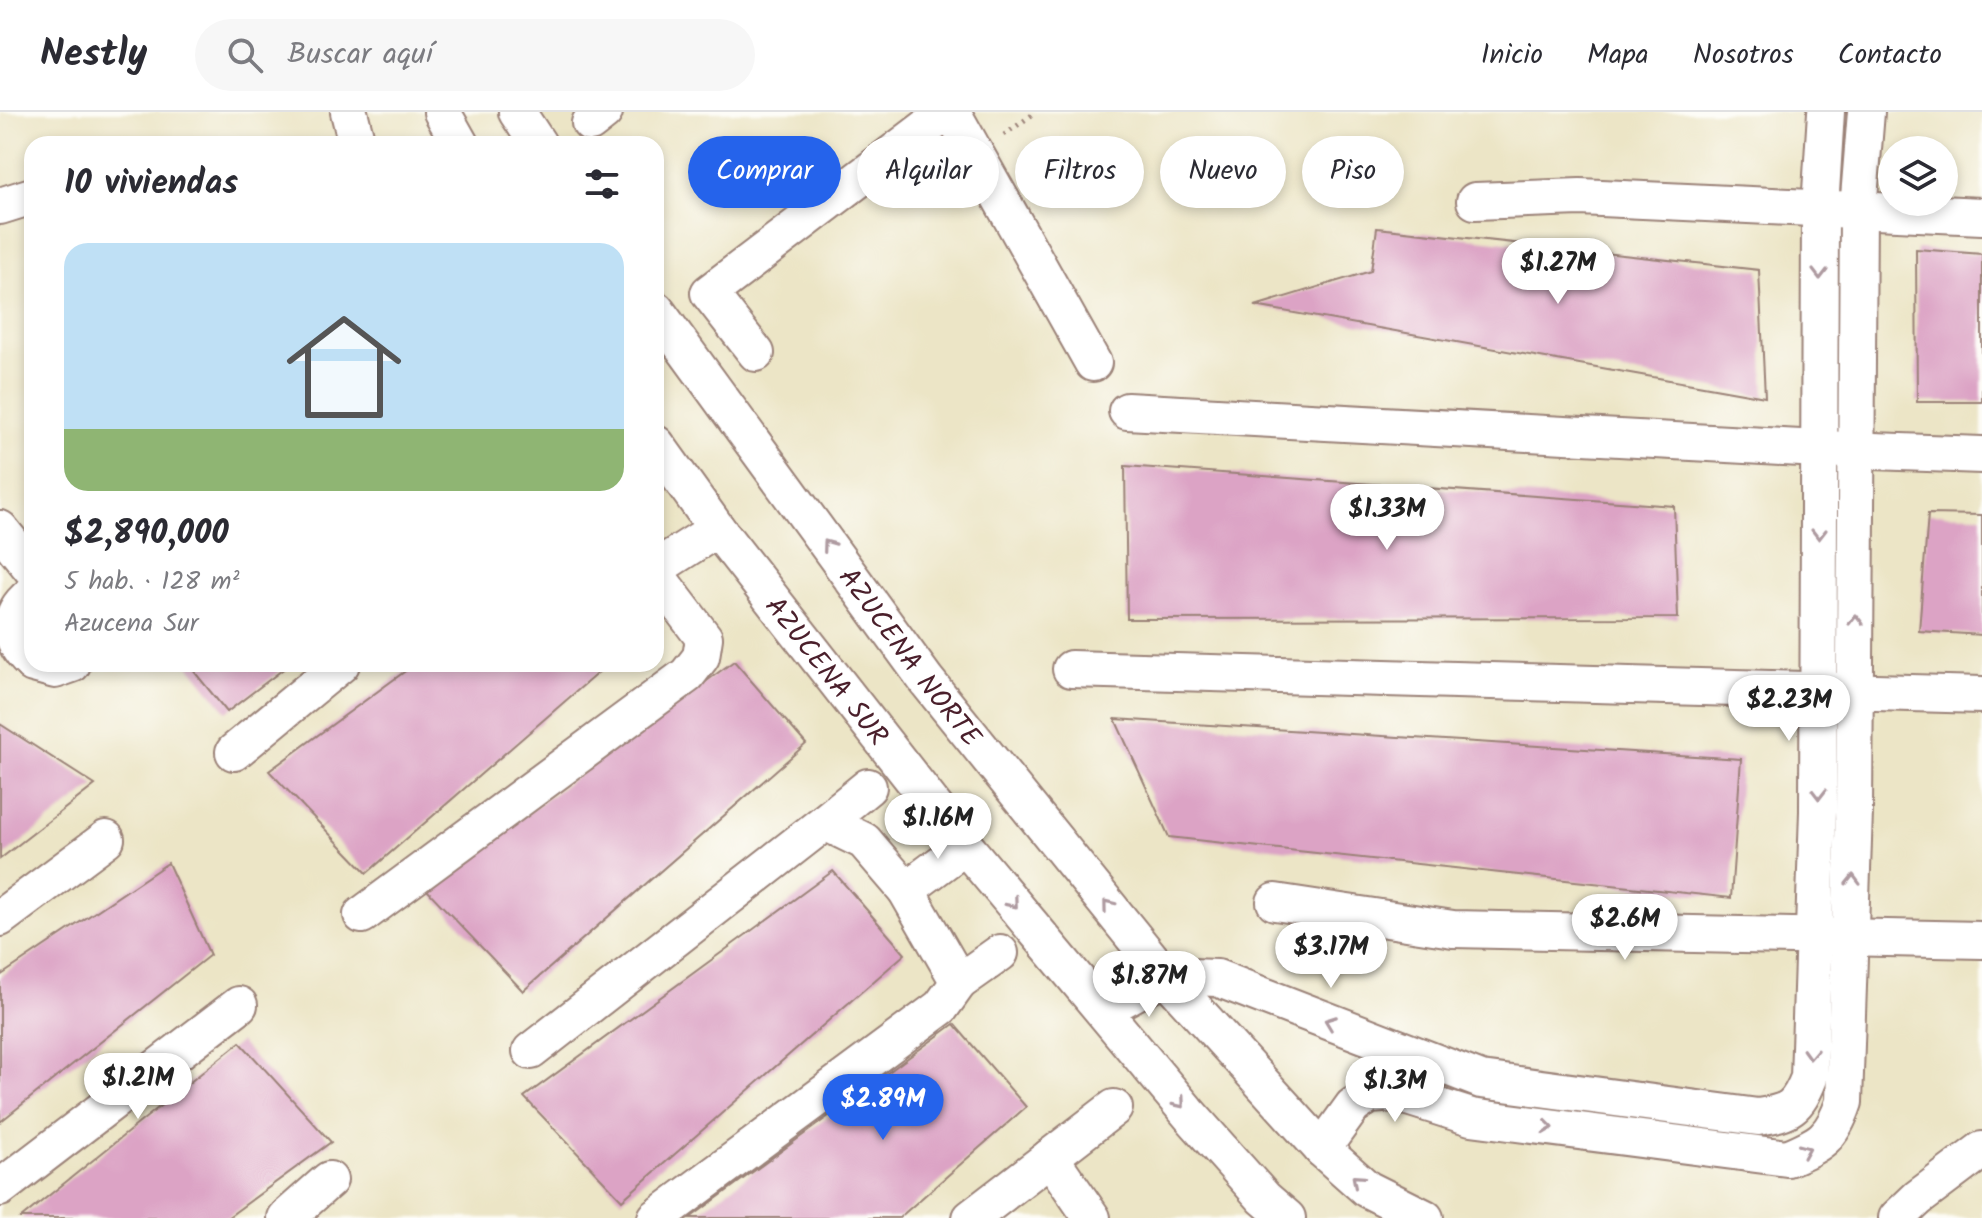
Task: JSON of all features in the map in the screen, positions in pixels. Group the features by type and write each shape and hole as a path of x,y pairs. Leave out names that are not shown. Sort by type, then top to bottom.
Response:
{"street":[{"path":"349,112 355,136"},
{"path":"442,112 456,136"},
{"path":"517,112 533,136"},
{"path":"756,353 709,293 950,112 1093,363"},
{"path":"1103,1010 1165,976 1217,978 1481,1080 1758,1117 1784,1113 1800,1101 1809,1078 1815,935 1820,208 1826,112"},
{"path":"1322,1149 1353,1106 1370,1095 1395,1093 1471,1117 1787,1158 1819,1144 1836,1126 1844,1102 1852,937 1858,210 1866,112"},
{"path":"1475,201 1580,197 1982,216"},
{"path":"0,206 24,198"},
{"name":"AZUCENA NORTE","path":"664,321 926,680 1165,976 1322,1149 1367,1189 1425,1218"},
{"path":"1127,411 1982,455"},
{"name":"AZUCENA SUR","path":"664,455 717,529 965,846 1264,1198 1287,1218"},
{"path":"0,529 24,559"},
{"path":"664,563 717,529"},
{"path":"362,915 687,675 701,657 704,638 664,586"},
{"path":"16,598 12,630 21,660"},
{"path":"1071,669 1982,695"},
{"path":"234,752 331,672"},
{"path":"531,1051 868,787"},
{"path":"825,822 864,841 906,890 959,982"},
{"path":"0,918 106,839"},
{"path":"906,890 965,846"},
{"path":"1275,902 1453,929 1982,940"},
{"path":"656,1218 941,1007 959,982 1000,953"},
{"path":"0,1188 239,1005"},
{"path":"971,1218 1114,1108"},
{"path":"1897,1218 1918,1198 1982,1150"},
{"path":"1050,1157 1092,1218"},
{"path":"286,1218 329,1180"}],"building":[{"path":"1377,228 1759,270 1765,397 1255,306 1371,271"},
{"path":"1916,249 1982,254 1982,402 1917,402"},
{"path":"1125,466 1674,506 1678,618 1127,619"},
{"path":"1928,514 1982,515 1982,635 1919,631"},
{"path":"734,661 806,744 523,991 425,888"},
{"path":"194,672 280,672 227,712"},
{"path":"404,672 599,672 367,873 269,771"},
{"path":"1115,719 1741,759 1731,898 1169,837"},
{"path":"0,724 95,785 0,859"},
{"path":"168,863 210,955 0,1122 0,976"},
{"path":"833,871 905,954 622,1200 524,1097"},
{"path":"954,1024 1026,1107 899,1218 690,1218"},
{"path":"240,1042 331,1142 227,1218 21,1218"}]}
